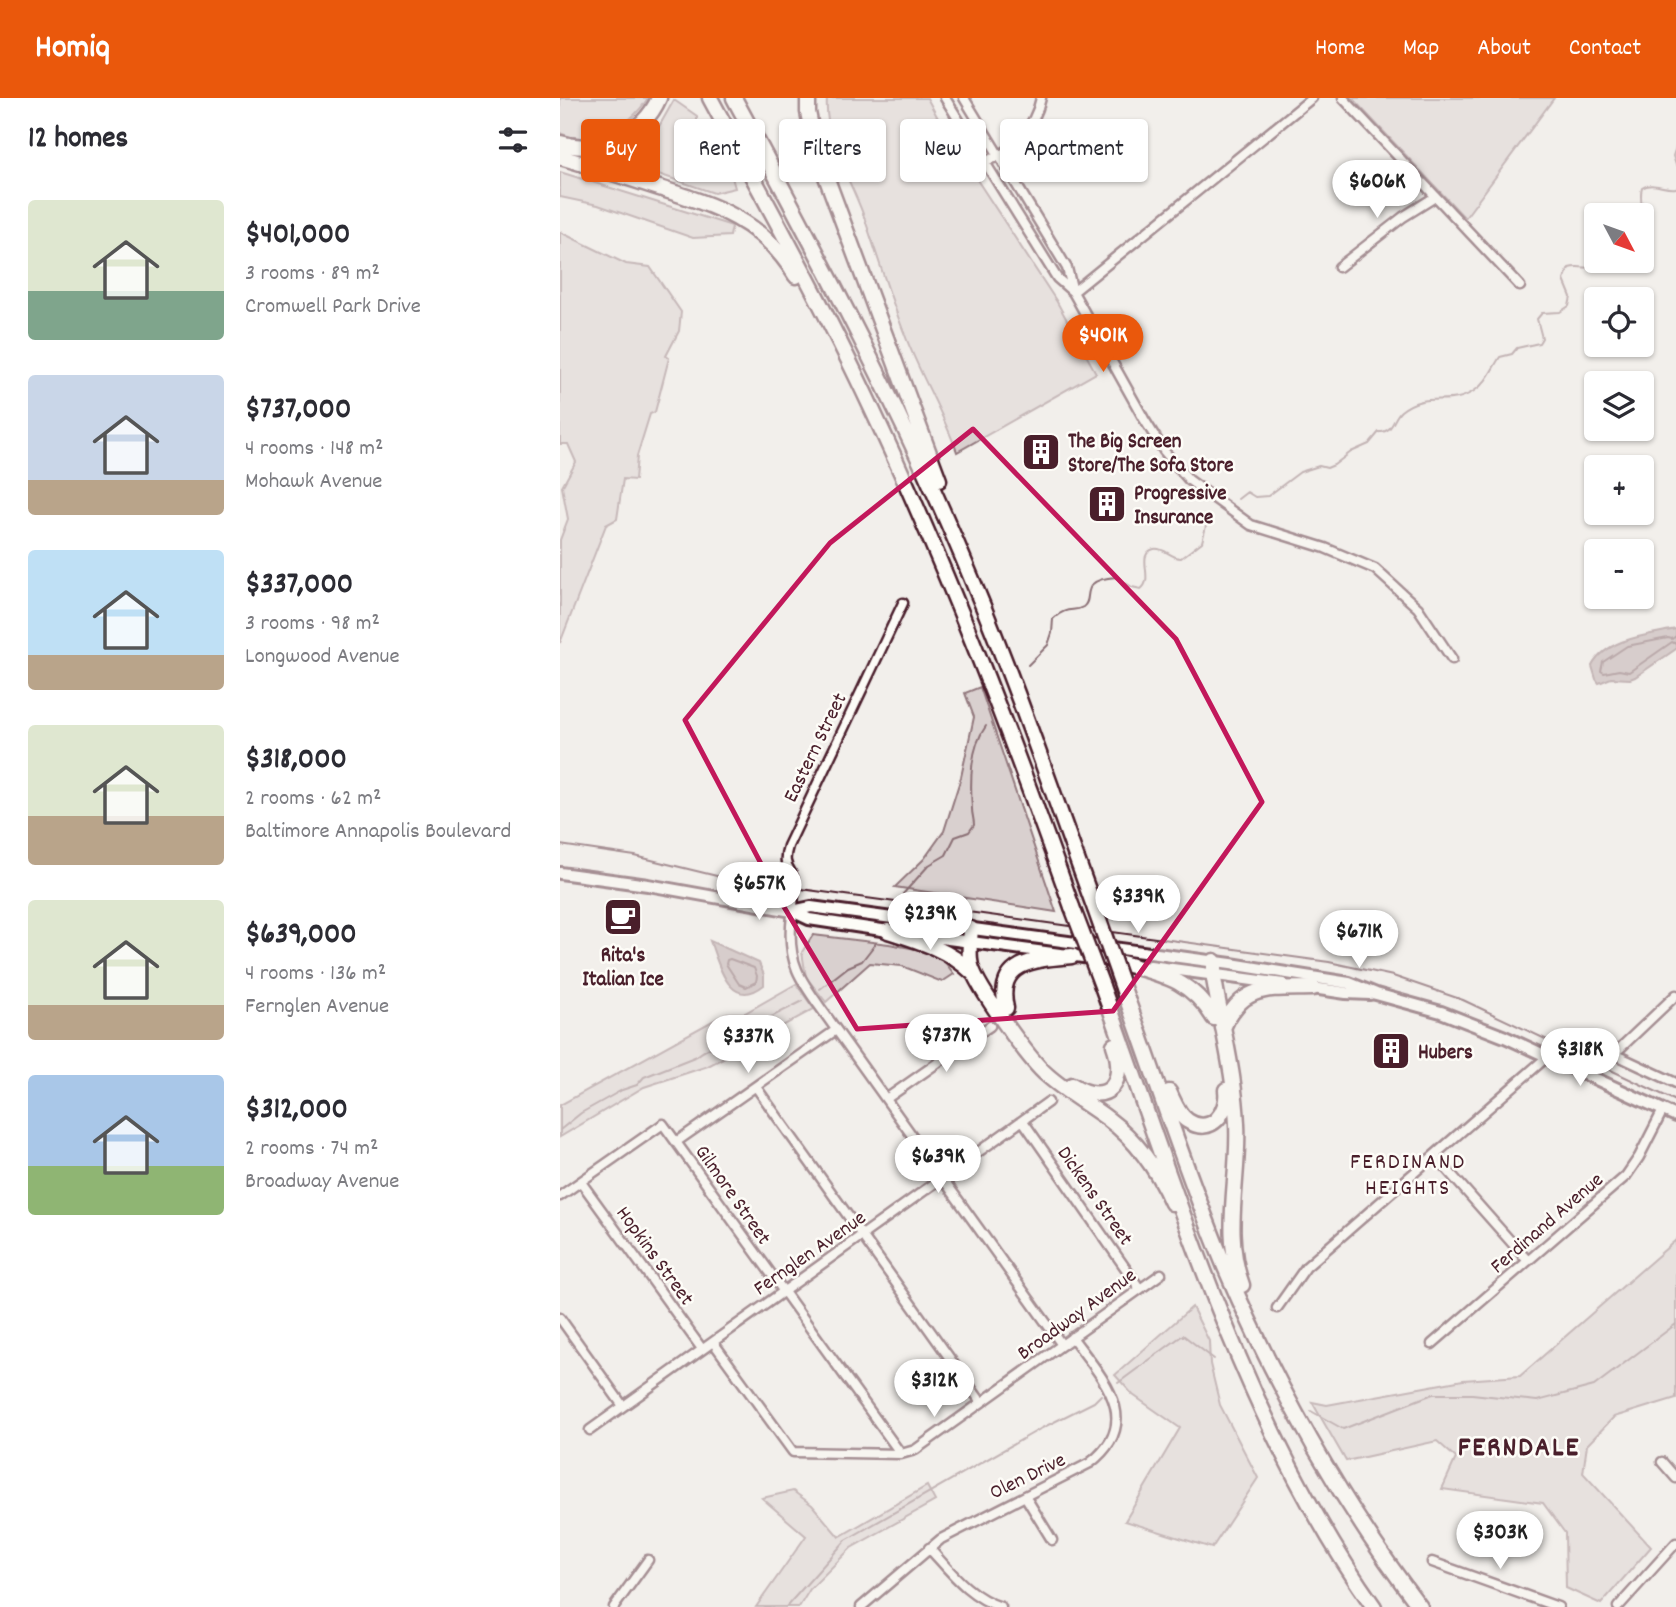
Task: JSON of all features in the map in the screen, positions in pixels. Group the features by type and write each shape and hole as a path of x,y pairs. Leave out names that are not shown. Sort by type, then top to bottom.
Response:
{"highway":[{"path":"560,143 582,147 613,142 640,125 659,98"},
{"path":"710,98 814,293 870,405 930,537 980,658 1213,1290 1294,1477 1318,1522 1374,1607"},
{"path":"734,98 863,340 915,448 974,584 1215,1242 1268,1359 1329,1470 1420,1607"},
{"path":"808,98 815,147 924,442 953,512 974,584"},
{"path":"560,156 708,203 753,227 790,265 870,405"},
{"path":"888,931 941,949 959,960 974,974 1038,1067 1063,1089 1112,1122 1131,1141 1164,1187 1213,1290"},
{"path":"974,935 982,972 1038,1055 1053,1072 1082,1091 1100,1093 1115,1083 1120,1066 1109,1028 1102,986"},
{"path":"974,935 970,958 974,974"},
{"path":"1006,1008 1006,986 1018,967 1033,960 1072,956"},
{"path":"1118,962 1185,985 1200,998 1218,1023 1237,1124 1232,1214 1234,1255 1268,1359"},
{"path":"1133,1015 1178,1110 1187,1120 1200,1125 1217,1120 1226,1105 1226,1088 1211,967"},
{"path":"1218,1023 1250,994 1271,989 1313,988"}],"main road":[{"path":"560,873 648,885 792,911 809,919 888,931 974,935 1072,956 1118,962 1211,967 1313,988 1376,994"},
{"path":"792,911 811,907 974,935 1211,967 1340,981 1441,1012 1580,1070 1676,1116"}],"street":[{"path":"945,98 957,119"},
{"path":"964,98 1067,268 1073,292 1144,419 1164,451 1189,480 1251,525 1325,548 1375,569 1418,608 1452,659"},
{"path":"986,161 999,158 1028,128 1036,115 1041,98"},
{"path":"1073,292 1312,98"},
{"path":"1343,98 1520,286"},
{"path":"986,167 1057,278 1073,292"},
{"path":"1339,267 1403,217 1435,197"},
{"name":"Eastern Street","path":"836,1030 793,964 790,941 794,882 785,858 790,838 903,603"},
{"path":"1615,1053 1676,995"},
{"path":"886,1099 990,1026"},
{"path":"676,1143 836,1030 1062,1345"},
{"path":"1580,1070 1594,1050 1601,1048 1676,1083"},
{"path":"1277,1308 1306,1267 1548,1056"},
{"path":"756,1087 981,1402"},
{"name":"Fernglen Avenue","path":"590,1430 1048,1102"},
{"name":"Ferdinand Avenue","path":"1432,1344 1626,1175 1639,1157 1663,1110"},
{"name":"Dickens Street","path":"1023,1121 1140,1289"},
{"name":"Gilmore Street","path":"580,1181 663,1124 901,1454"},
{"path":"1435,1156 1528,1261"},
{"path":"560,1196 580,1181"},
{"name":"Hopkins Street","path":"580,1181 702,1349"},
{"name":"Broadway Avenue","path":"713,1342 793,1452 901,1454 915,1451 1161,1274"},
{"path":"560,1318 623,1406"},
{"name":"Olen Drive","path":"861,1607 929,1548 957,1530 1090,1463 1105,1450 1115,1430 1117,1408 1113,1396 1072,1338"},
{"path":"1662,1462 1676,1478"},
{"path":"1025,1496 1052,1540"},
{"path":"1620,1606 1676,1543"},
{"path":"929,1548 964,1588 984,1602 1001,1607"},
{"path":"614,1607 648,1560"},
{"path":"1432,1562 1558,1607"}],"highlighted area":[{"path":"973,429 1176,639 1262,802 1113,1011 857,1029 784,907 685,720 830,543"}],"shaded area":[{"path":"560,98 648,98 629,119 581,119 581,138 560,133"},
{"path":"827,98 927,98 938,119 900,119 900,182 978,182 1057,302 1096,373 957,452 911,350 849,182 886,182 886,119 828,119"},
{"path":"1352,98 1554,98 1465,218"},
{"path":"674,100 697,116 697,119 674,119 674,179 660,175 660,125"},
{"path":"560,172 581,179 581,182 592,182 732,226 730,236 693,238 598,205 560,197"},
{"path":"682,182 733,182 735,188 714,193"},
{"path":"560,232 626,264 650,267 681,312 679,331 666,356 669,358 655,412 650,414 637,456 635,480 623,479 617,519 606,525 560,643 560,540 568,519 562,487 576,462 568,444 560,444"},
{"path":"980,687 1056,912 895,887 924,859 944,831 961,777 974,717 965,693"},
{"path":"813,935 927,951 944,961 954,974 942,982 902,966 870,963 826,1002 806,977 802,952"},
{"path":"796,984 814,1009 708,1066 644,1087 560,1137 560,1105 727,1013 745,1013"},
{"path":"1676,1240 1676,1398 1614,1417 1587,1445 1583,1473 1651,1547 1601,1604 1566,1588 1565,1533 1543,1503 1442,1489 1456,1458 1437,1441 1346,1461 1312,1402 1327,1405 1463,1380 1520,1376"},
{"path":"1192,1307 1209,1341 1210,1364 1220,1405 1258,1478 1212,1548 1125,1521 1180,1428 1133,1395 1115,1375"},
{"path":"927,1486 935,1501 851,1548 810,1589 799,1607 756,1607 806,1536 762,1498 793,1491 812,1505 839,1537"}],"water":[{"path":"1676,629 1676,649 1635,677 1611,678 1599,683 1596,679 1592,666 1608,649 1629,639"},
{"path":"710,941 759,963 764,975 764,985 752,992 742,993 734,989 722,973"}],"waterway":[{"path":"1676,147 1673,156 1676,165"},
{"path":"1642,203 1642,188 1646,186 1676,188"},
{"path":"1238,499 1247,492 1255,497 1268,496 1300,472 1334,465 1351,452 1369,444 1379,432 1388,430 1398,414 1411,405 1420,401 1465,396 1479,388 1500,357 1512,354 1517,348 1539,343 1542,338 1537,319 1542,313 1560,312 1569,306 1571,297 1564,280 1569,268 1584,267"},
{"path":"1028,665 1048,645 1053,619 1063,612 1083,607 1091,586 1096,582 1116,577 1141,589 1145,585 1145,561 1149,552 1158,549 1181,558 1202,542 1206,526 1210,522"},
{"path":"903,894 929,865 946,855 955,837 969,832 974,825 972,765 977,744 986,726"},
{"path":"820,989 848,967 862,961 876,943"},
{"path":"560,1130 581,1113 622,1090 637,1085 644,1077 697,1056 803,1001"},
{"path":"1311,1411 1343,1429 1433,1394 1472,1394 1537,1401 1594,1386 1676,1324"},
{"path":"1118,1383 1183,1335 1214,1359"},
{"path":"786,1607 846,1540 1040,1429 1094,1402 1101,1395"}],"tram line":[{"path":"560,845 635,856 729,879 1329,962 1393,976 1463,1000 1676,1101"}],"place":[{"name":"The Big Screen Store/The Sofa Store","path":"1041,452"},
{"name":"Progressive Insurance","path":"1107,504"},
{"name":"Rita's Italian Ice","path":"623,917"},
{"name":"Hubers","path":"1391,1051"}],"district":[{"name":"FERDINAND HEIGHTS","path":"1408,1173"},
{"name":"FERNDALE","path":"1519,1445"}]}
